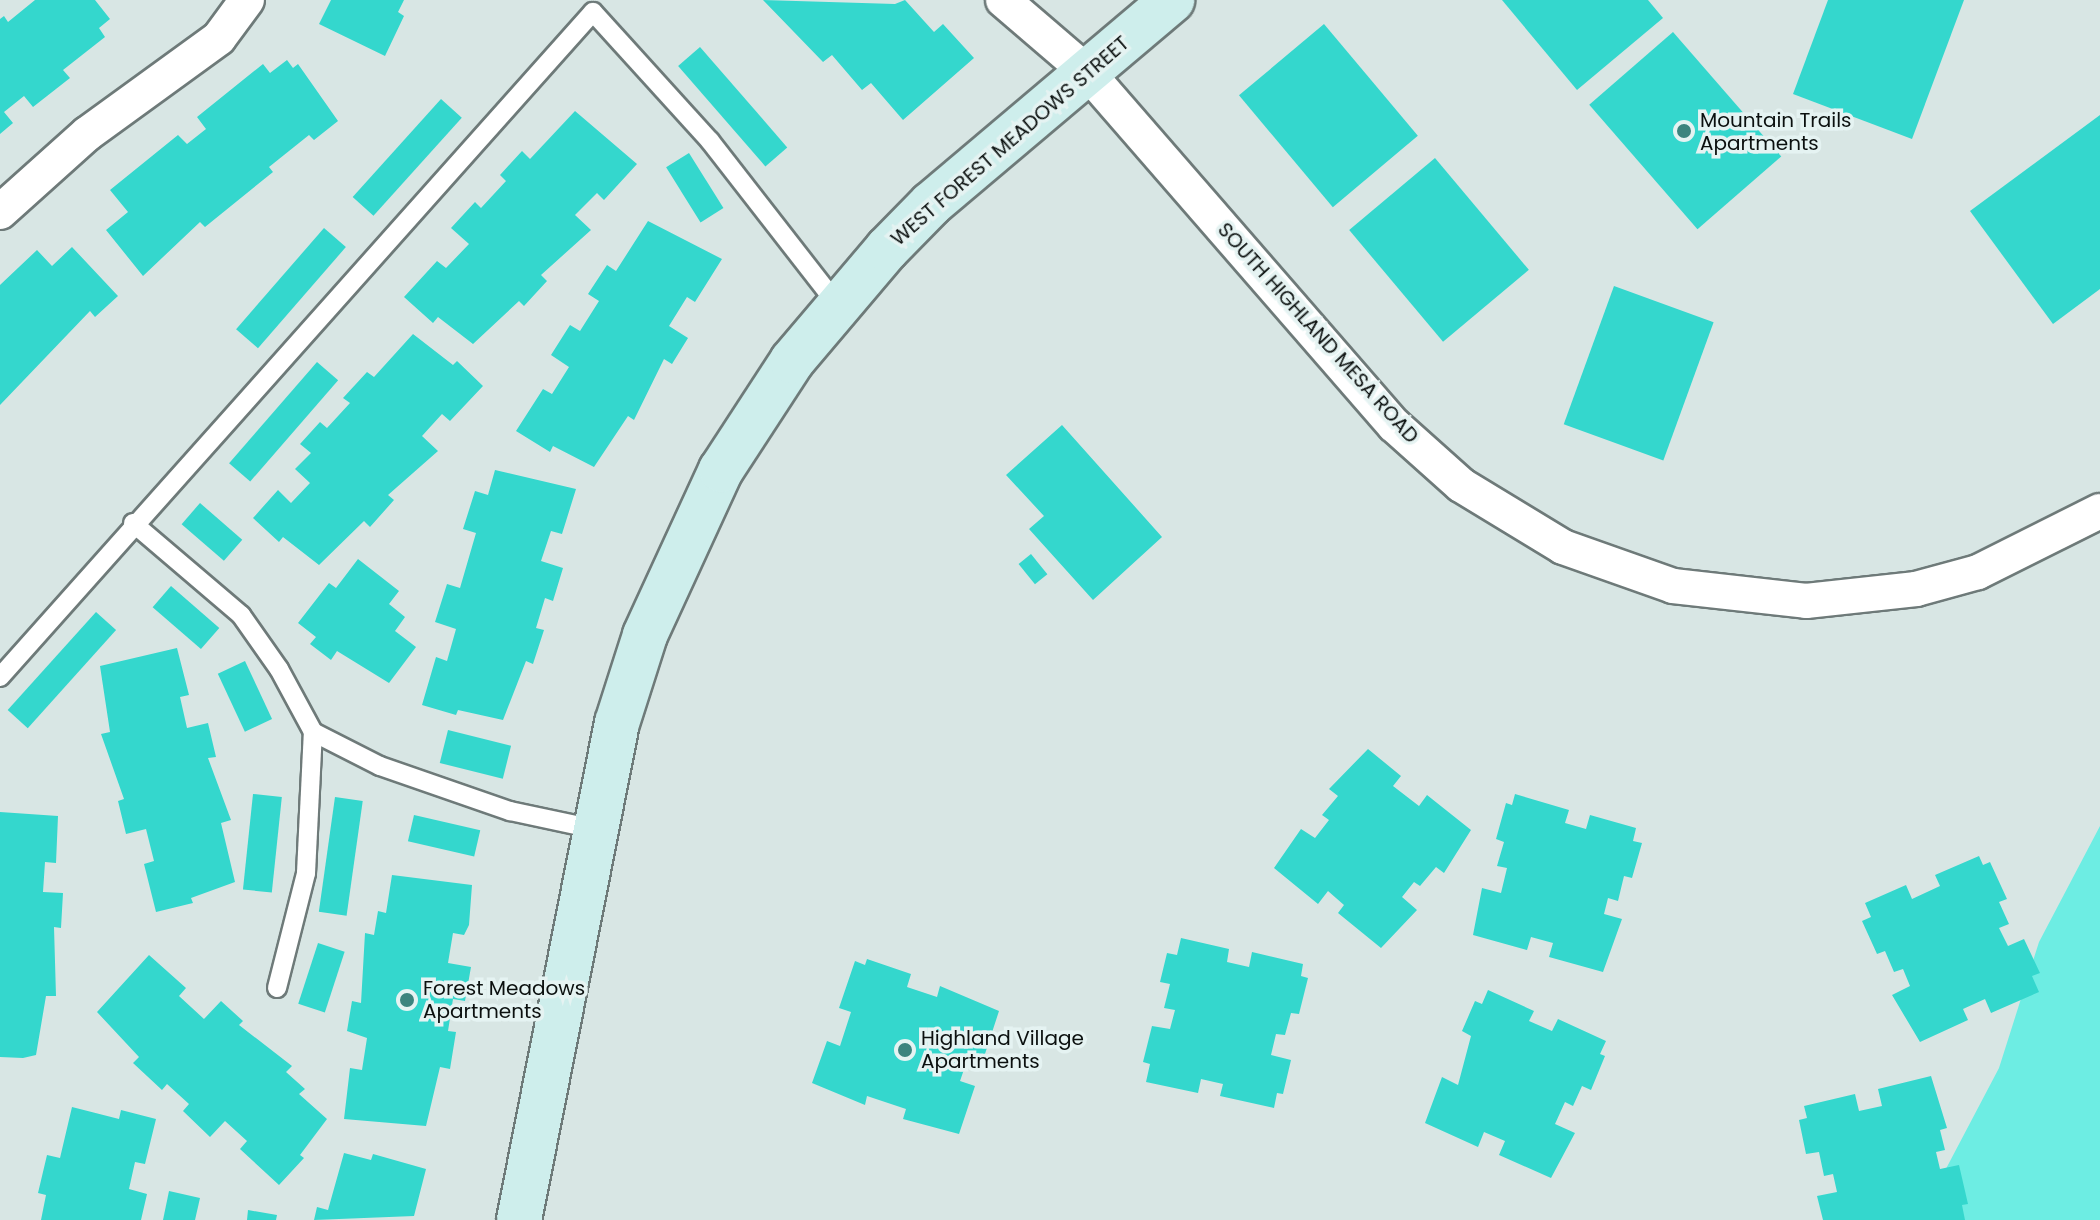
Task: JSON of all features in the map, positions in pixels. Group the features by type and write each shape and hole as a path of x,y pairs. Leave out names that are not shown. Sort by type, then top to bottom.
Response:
{"street":[{"path":"0,212 87,134 219,38 247,0"},
{"name":"SOUTH HIGHLAND MESA ROAD","path":"1003,0 1087,72 1394,425 1461,485 1508,518 1563,547 1673,586 1806,601 1916,589 1978,572 2100,511"},
{"name":"WEST FOREST MEADOWS STREET","path":"519,1220 617,723 645,635 690,533 757,414 836,303 931,204 1172,0"}],"lane":[{"path":"0,677 133,523 593,12 710,141 836,303"},
{"path":"133,523 241,615 279,669 313,732 306,873 277,988"},
{"path":"313,732 380,766 510,811 595,829"}],"shaded area":[{"path":"2100,826 2100,1220 1919,1220 1999,1068 2039,942"}],"building":[{"path":"35,0 95,0 110,19 99,28 105,37 63,70 70,78 33,107 24,96 4,112 13,123 0,134 0,19 4,16 8,22"},
{"path":"331,0 404,0 398,12 404,16 385,56 319,24"},
{"path":"763,0 895,4 905,0 934,32 943,24 974,58 903,120 871,83 862,90 832,55 823,62"},
{"path":"1502,0 1648,0 1663,18 1577,90"},
{"name":"Mountain Trails Apartments","path":"1828,0 1964,0 1912,139 1793,94"},
{"path":"1324,24 1418,136 1333,207 1239,95"},
{"name":"Mountain Trails Apartments","path":"1673,32 1781,157 1697,229 1589,105"},
{"path":"700,47 787,147 765,166 678,66"},
{"path":"287,60 293,68 298,64 338,121 314,140 309,135 269,167 273,172 205,227 200,222 143,276 106,230 128,212 110,190 178,135 187,144 206,129 197,117 263,64 270,73"},
{"path":"441,99 462,118 373,216 353,197"},
{"path":"575,111 637,164 604,200 597,193 575,215 591,230 541,275 547,281 524,306 519,301 473,344 438,317 433,323 404,297 437,261 446,268 469,244 451,228 475,202 481,208 506,181 500,175 522,151 530,159"},
{"path":"2100,115 2100,289 2053,324 1970,211"},
{"path":"689,153 723,208 701,222 666,167"},
{"path":"1435,158 1529,270 1443,342 1349,230"},
{"path":"648,221 722,259 695,302 687,297 669,326 688,338 672,364 664,359 634,420 628,416 594,467 553,446 550,452 516,431 543,389 552,394 569,367 551,355 570,325 580,331 599,301 588,294 607,265 616,271"},
{"path":"324,228 346,247 258,348 236,329"},
{"path":"72,247 118,296 95,317 90,311 0,405 0,285 37,250 52,266"},
{"path":"1614,286 1714,322 1663,460 1564,424"},
{"path":"413,334 453,365 457,361 483,386 450,421 442,414 422,436 438,451 388,495 394,500 370,527 364,521 319,565 283,537 279,542 253,518 278,490 291,503 310,483 295,469 311,453 300,444 320,422 327,428 350,403 343,398 367,372 374,377"},
{"path":"317,362 338,380 250,482 229,463"},
{"path":"1062,425 1162,537 1093,600 1029,529 1044,516 1006,475"},
{"path":"495,470 576,489 562,534 551,531 541,561 563,568 553,601 545,598 536,628 544,630 533,664 526,661 503,720 458,710 456,715 422,705 436,657 447,661 456,629 435,622 447,584 460,588 476,533 463,529 475,491 488,495"},
{"path":"200,503 242,540 224,561 182,524"},
{"path":"1031,554 1047,574 1035,584 1019,564"},
{"path":"358,559 399,591 389,604 405,617 395,631 416,647 389,683 337,651 331,660 310,644 316,637 298,623 329,583 336,588"},
{"path":"171,586 219,628 201,649 153,607"},
{"path":"96,612 116,630 28,728 8,710"},
{"path":"177,648 189,695 180,697 187,728 208,723 216,757 208,758 231,820 221,823 235,882 191,898 193,903 156,912 144,864 154,861 146,829 126,834 118,801 124,799 101,734 110,732 100,666"},
{"path":"245,661 272,719 245,732 218,674"},
{"path":"448,730 511,746 503,779 440,763"},
{"path":"1368,749 1401,776 1393,786 1419,806 1427,795 1471,830 1444,873 1436,867 1420,886 1414,882 1402,897 1417,910 1381,948 1338,913 1344,905 1328,891 1318,904 1274,868 1301,829 1315,838 1329,820 1322,815 1338,796 1329,789"},
{"path":"253,794 282,797 272,893 243,889"},
{"path":"1515,794 1569,810 1565,823 1586,829 1590,815 1636,828 1633,841 1642,843 1632,878 1624,876 1618,901 1608,898 1604,914 1622,919 1603,972 1549,957 1553,943 1531,937 1527,950 1473,935 1482,888 1501,893 1507,868 1497,866 1504,842 1496,839 1506,803 1512,805"},
{"path":"335,797 363,801 347,916 319,912"},
{"path":"0,812 58,816 56,863 45,862 43,892 63,893 61,928 54,927 56,996 46,996 36,1055 23,1058 0,1057"},
{"path":"414,815 480,830 474,857 408,841"},
{"path":"1979,856 1983,865 1990,862 2007,899 1999,902 2009,924 1999,928 2008,946 2024,939 2040,973 2032,976 2039,992 1991,1013 1985,999 1963,1009 1968,1020 1920,1042 1892,995 1910,986 1903,969 1894,972 1885,951 1877,954 1862,921 1871,917 1865,903 1906,885 1912,899 1940,886 1935,875"},
{"name":"Forest Meadows Apartments","path":"392,875 472,885 469,925 464,935 453,933 448,963 471,967 465,1001 453,999 448,1031 456,1032 450,1069 440,1067 426,1126 344,1119 350,1068 362,1070 367,1038 347,1031 352,1001 361,1003 365,933 374,935 378,911 386,913"},
{"name":"Highland Village Apartments","path":"1181,938 1229,949 1227,962 1249,967 1252,952 1303,964 1301,976 1308,978 1299,1014 1291,1013 1285,1035 1276,1034 1271,1055 1291,1060 1283,1094 1277,1093 1274,1108 1220,1096 1223,1084 1201,1079 1198,1093 1146,1082 1150,1064 1143,1062 1152,1026 1170,1029 1175,1010 1164,1008 1170,984 1160,982 1167,953 1177,955"},
{"path":"318,943 345,952 325,1013 298,1004"},
{"path":"149,955 186,988 179,996 204,1019 221,1001 243,1021 239,1025 292,1066 286,1072 305,1089 299,1094 327,1119 300,1155 304,1158 279,1185 240,1149 247,1141 225,1121 210,1137 183,1111 189,1104 167,1084 162,1090 133,1063 139,1057 97,1012"},
{"name":"Highland Village Apartments","path":"867,959 911,974 907,987 937,997 940,986 999,1011 983,1060 969,1055 960,1081 975,1086 959,1134 903,1119 906,1109 867,1096 865,1105 812,1083 827,1041 840,1046 851,1012 839,1008 855,961 865,965"},
{"path":"1488,990 1534,1011 1529,1021 1552,1031 1558,1019 1606,1041 1600,1054 1605,1056 1591,1090 1582,1086 1573,1106 1565,1102 1555,1124 1575,1133 1551,1178 1499,1155 1505,1141 1484,1132 1478,1147 1425,1123 1442,1077 1458,1085 1471,1036 1462,1031 1475,1001 1482,1004"},
{"path":"1931,1076 1947,1128 1940,1130 1945,1150 1936,1152 1940,1169 1959,1165 1968,1204 1962,1205 1965,1220 1823,1220 1817,1196 1837,1192 1833,1174 1824,1176 1819,1152 1806,1154 1799,1120 1807,1118 1804,1106 1855,1094 1859,1111 1882,1106 1878,1089"},
{"path":"72,1107 119,1119 121,1110 156,1119 145,1164 135,1162 129,1189 147,1194 141,1220 41,1220 46,1195 38,1193 47,1155 60,1158"},
{"path":"344,1153 371,1160 373,1154 426,1169 414,1216 314,1220 317,1207 328,1210"},
{"path":"169,1191 200,1198 195,1220 163,1220"},
{"path":"248,1210 277,1215 276,1220 247,1220"}],"place":[{"name":"Mountain Trails Apartments","path":"1684,131"},
{"name":"Forest Meadows Apartments","path":"407,1000"},
{"name":"Highland Village Apartments","path":"905,1050"}]}
